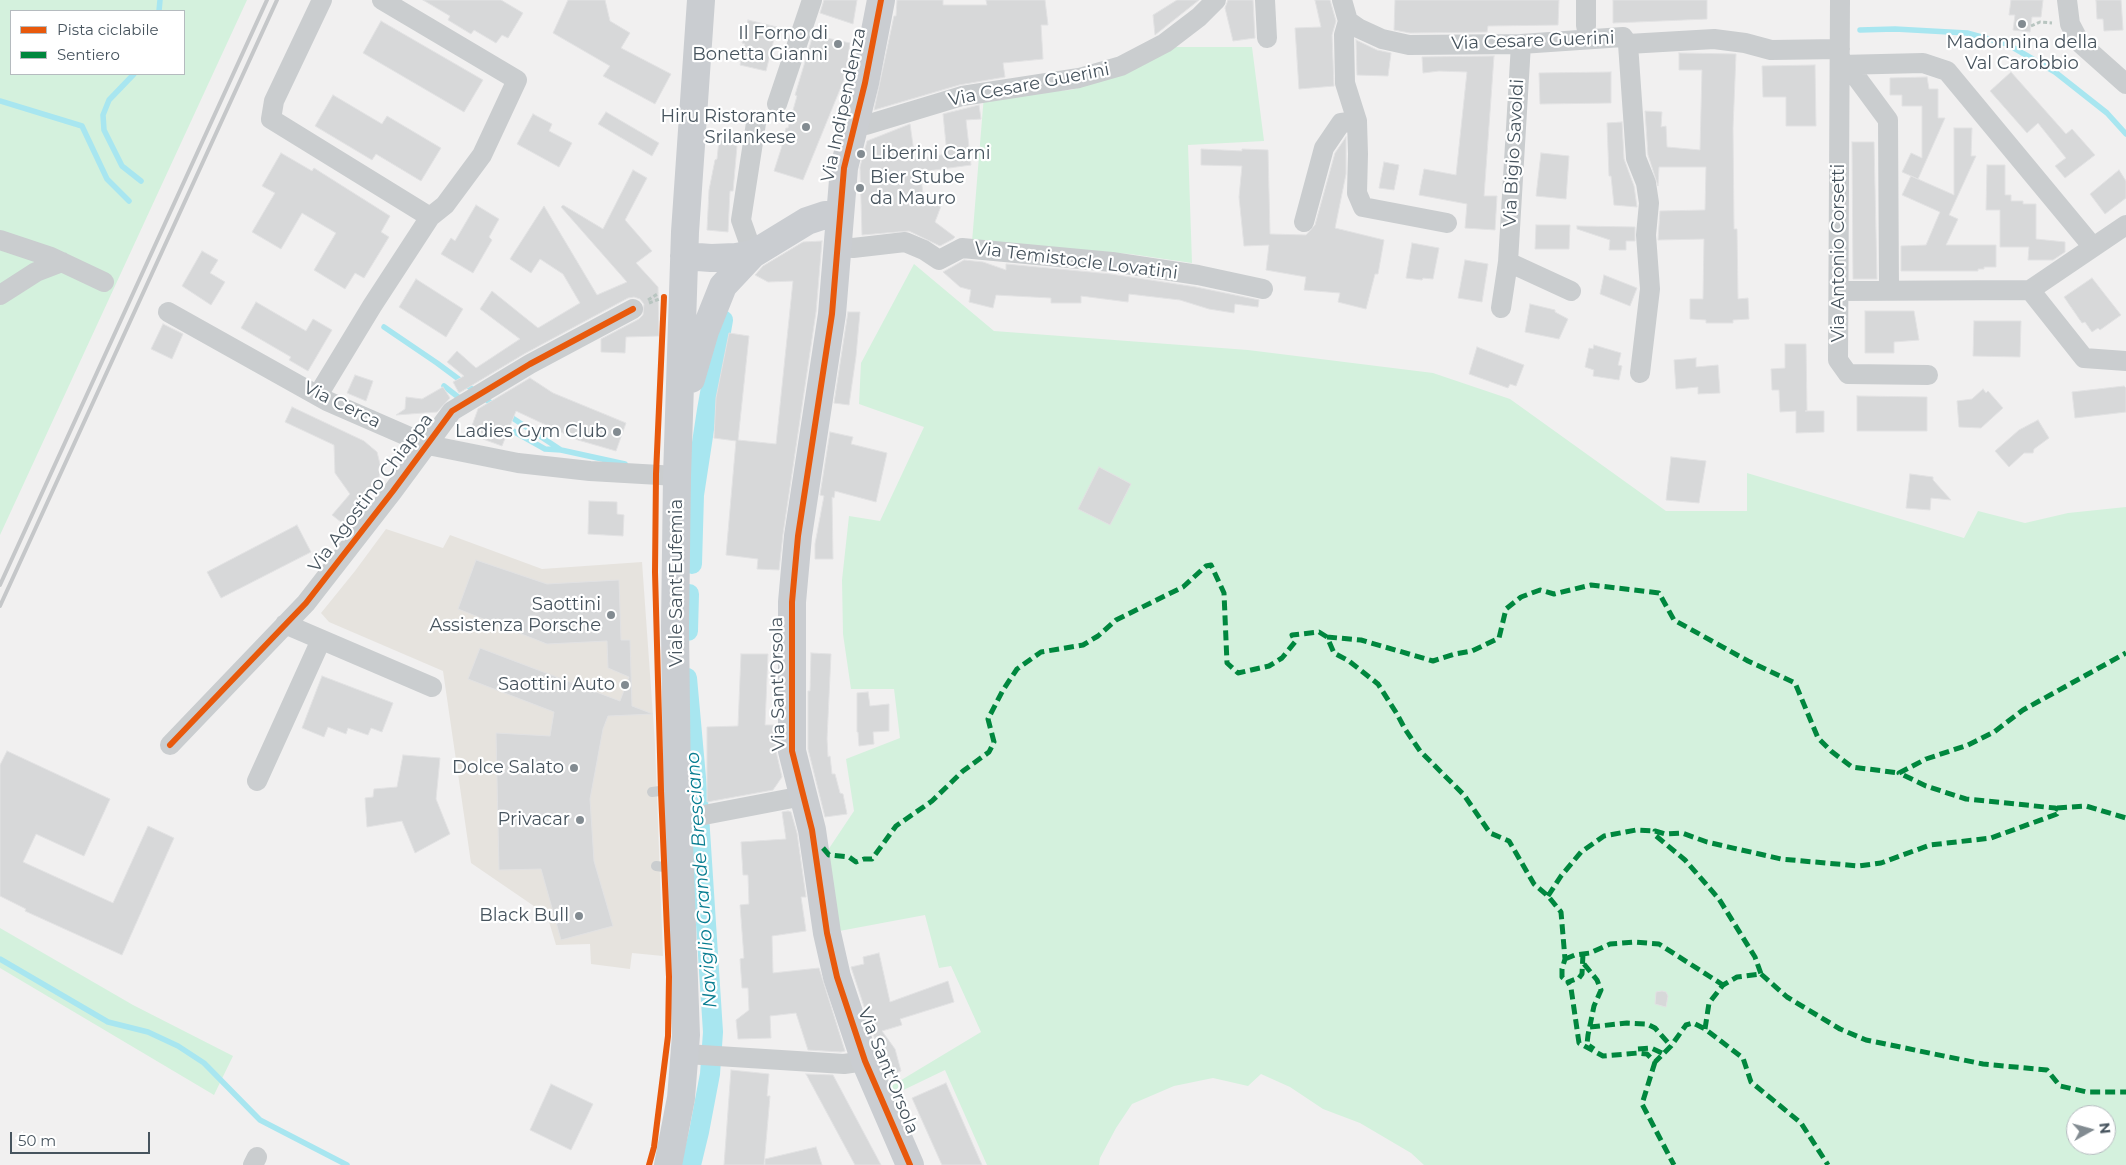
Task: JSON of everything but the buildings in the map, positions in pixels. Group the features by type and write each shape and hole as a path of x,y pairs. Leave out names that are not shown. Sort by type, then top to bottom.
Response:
{"street":[{"path":"322,0 274,101 271,119 430,217"},
{"path":"318,395 372,306 430,217 445,205 482,155 517,80 382,0"},
{"name":"Viale Sant'Eufemia","path":"668,1165 692,1054 669,867 693,817 665,790 678,718 675,627 677,476 684,256 701,0"},
{"path":"777,104 812,0"},
{"name":"Via Indipendenza","path":"837,246 844,168 865,83 881,0"},
{"name":"Via Cesare Guerini","path":"854,124 866,125 962,96 1079,78 1121,66 1165,43 1199,17 1216,0"},
{"path":"1265,0 1267,38"},
{"path":"1342,0 1348,21 1344,35 1345,83 1356,121 1358,154 1357,193 1363,207 1447,223"},
{"path":"1586,0 1586,26"},
{"name":"Via Antonio Corsetti","path":"1840,0 1838,360 1848,374 1928,375"},
{"path":"2067,0 2070,24 2080,43 2124,78"},
{"name":"Via Cesare Guerini","path":"1348,21 1358,28 1382,39 1409,45 1521,44 1624,37 1628,44 1636,158 1646,183 1649,203 1646,234 1650,289 1640,373"},
{"path":"1628,44 1714,39 1745,43 1771,50 1923,63 1947,71 2093,247"},
{"name":"Via Bigio Savoldi","path":"1500,308 1508,262 1521,44"},
{"path":"1840,57 1888,120 1889,290"},
{"path":"1304,222 1324,148 1340,123 1356,121"},
{"path":"753,254 741,220 756,123"},
{"path":"680,418 705,331 723,286 753,254 807,221 825,215 839,215"},
{"path":"1839,291 2030,290 2126,225"},
{"path":"0,240 62,262 104,282"},
{"name":"Via Temistocle Lovatini","path":"837,246 853,248 905,242 924,250 939,260 962,248 1112,262 1198,275 1262,289"},
{"name":"Via Sant'Orsola","path":"837,246 832,314 798,536 792,602 792,751 812,830 827,933 837,978 865,1061 910,1165"},
{"path":"684,256 711,258 753,254"},
{"path":"0,295 36,272 62,262"},
{"path":"1508,262 1571,291"},
{"path":"2030,290 2084,358 2126,361"},
{"name":"Via Agostino Chiappa","path":"170,745 306,603 452,411 488,387 633,309"},
{"name":"Via Cerca","path":"168,312 318,395 428,445 518,463 590,471 677,476"},
{"path":"285,624 432,687"},
{"path":"257,780 321,640"},
{"path":"693,817 803,796"},
{"name":"Via Sant'Orsola","path":"692,1054 844,1064 865,1061"}],"path":[{"path":"2031,26 2040,22"},
{"path":"664,297 664,306"}],"shaded area":[{"path":"386,529 443,548 450,535 542,569 642,562 655,744 663,956 632,953 630,969 591,964 590,944 556,945 547,915 471,863 443,671 329,622 321,613"}],"green space":[{"path":"0,0 247,0 0,535"},
{"path":"1173,47 1252,47 1264,141 1188,145 1192,263 1130,254 972,242 984,95 1071,90 1107,79"},
{"path":"914,264 994,331 1248,350 1433,373 1510,399 1666,511 1747,511 1747,473 1964,538 1978,511 2025,523 2068,513 2126,507 2126,1165 1424,1165 1411,1153 1360,1123 1323,1109 1290,1087 1261,1074 1248,1086 1213,1078 1174,1086 1132,1104 1116,1128 1100,1158 1099,1165 987,1165 945,1070 891,1096 888,1088 981,1032 951,966 939,968 925,915 834,932 826,853 854,811 846,759 900,738 894,689 851,689 843,634 842,580 849,516 880,521 924,427 859,404 861,363"},
{"path":"0,928 133,1005 233,1056 214,1095 0,968"}],"waterway":[{"path":"159,10 160,0"},
{"path":"1860,30 1895,29 1967,33 2007,44 2055,72 2107,113 2126,134"},
{"path":"133,75 109,100 103,115 104,130 122,166 141,181"},
{"path":"0,101 82,126 107,179 129,201"},
{"name":"Naviglio Grande Bresciano","path":"692,564 694,495 723,320"},
{"path":"384,327 495,406"},
{"path":"444,386 462,400"},
{"path":"508,415 561,450"},
{"path":"504,426 545,449 561,450 625,464"},
{"name":"Naviglio Grande Bresciano","path":"688,631 689,594"},
{"name":"Naviglio Grande Bresciano","path":"687,678 698,800 713,1032 710,1074 691,1165"},
{"path":"0,959 108,1022 148,1032 178,1046 204,1063 260,1120 347,1165"}],"railway":[{"path":"0,585 267,0"},
{"path":"0,606 277,0"}],"marked path":[{"path":"823,848 829,855 849,857 856,862 872,859 896,826 932,801 963,771 989,752 994,742 988,719 1003,690 1017,669 1041,652 1083,645 1098,636 1116,620 1183,587 1206,566 1211,565 1224,593 1227,663 1238,673 1269,666 1282,658 1295,642 1292,635 1319,632 1327,637 1334,653 1349,661 1378,684 1420,751 1464,795 1490,833 1509,841 1534,884 1548,896 1561,912 1565,959 1562,977 1568,982"},
{"path":"1327,637 1361,640 1433,661 1472,651 1499,638 1506,609 1521,597 1540,590 1554,594 1591,585 1659,593 1674,620 1748,661 1795,683 1818,738 1852,767 1899,773"},
{"path":"1705,1029 1709,1003 1723,985 1737,977 1761,974 1755,957 1719,899 1685,860 1655,835 1655,831 1665,834 1682,833 1707,842 1781,859 1859,866 1881,863 1930,845 1991,838 2057,814 2059,810 2055,808 1966,799 1926,786 1899,773 1926,759 1968,745 1994,732 2023,710 2126,653"},
{"path":"2057,808 2086,806 2126,818"},
{"path":"1548,896 1561,876 1581,852 1604,836 1636,830 1655,831"},
{"path":"1565,959 1575,955 1590,953 1610,944 1634,942 1659,944 1723,985"},
{"path":"1583,954 1582,974 1579,978 1568,982 1571,988 1579,1043 1603,1056 1647,1054 1655,1062 1671,1046 1686,1025 1693,1023 1705,1029 1743,1058 1751,1082 1801,1123 1828,1165"},
{"path":"1584,964 1597,980 1601,990 1594,1006 1588,1035 1587,1044 1594,1049"},
{"path":"1761,974 1787,997 1840,1029 1866,1040 1983,1064 2047,1070 2060,1086 2087,1092 2126,1092"},
{"path":"1590,1027 1627,1023 1647,1024 1655,1028 1671,1046"},
{"path":"1638,1049 1651,1048 1662,1053"},
{"path":"1655,1062 1642,1104 1674,1165"}],"cycle path":[{"path":"881,0 865,83 844,168 832,314 798,536 792,602 792,751 812,830 827,933 837,977 865,1061 910,1165"},
{"path":"649,1165 654,1147 668,1036 669,977 661,791 655,572 656,474 664,297"},
{"path":"170,745 306,603 452,411 530,364 633,309"}],"place":[{"name":"Madonnina della Val Carobbio","path":"2022,24"},
{"name":"Il Forno di Bonetta Gianni","path":"838,44"},
{"name":"Hiru Ristorante Srilankese","path":"806,127"},
{"name":"Liberini Carni","path":"861,154"},
{"name":"Bier Stube da Mauro","path":"860,188"},
{"name":"Ladies Gym Club","path":"617,432"},
{"name":"Saottini Assistenza Porsche","path":"611,615"},
{"name":"Saottini Auto","path":"625,685"},
{"name":"Dolce Salato","path":"574,768"},
{"name":"Privacar","path":"580,820"},
{"name":"Black Bull","path":"579,916"}]}
